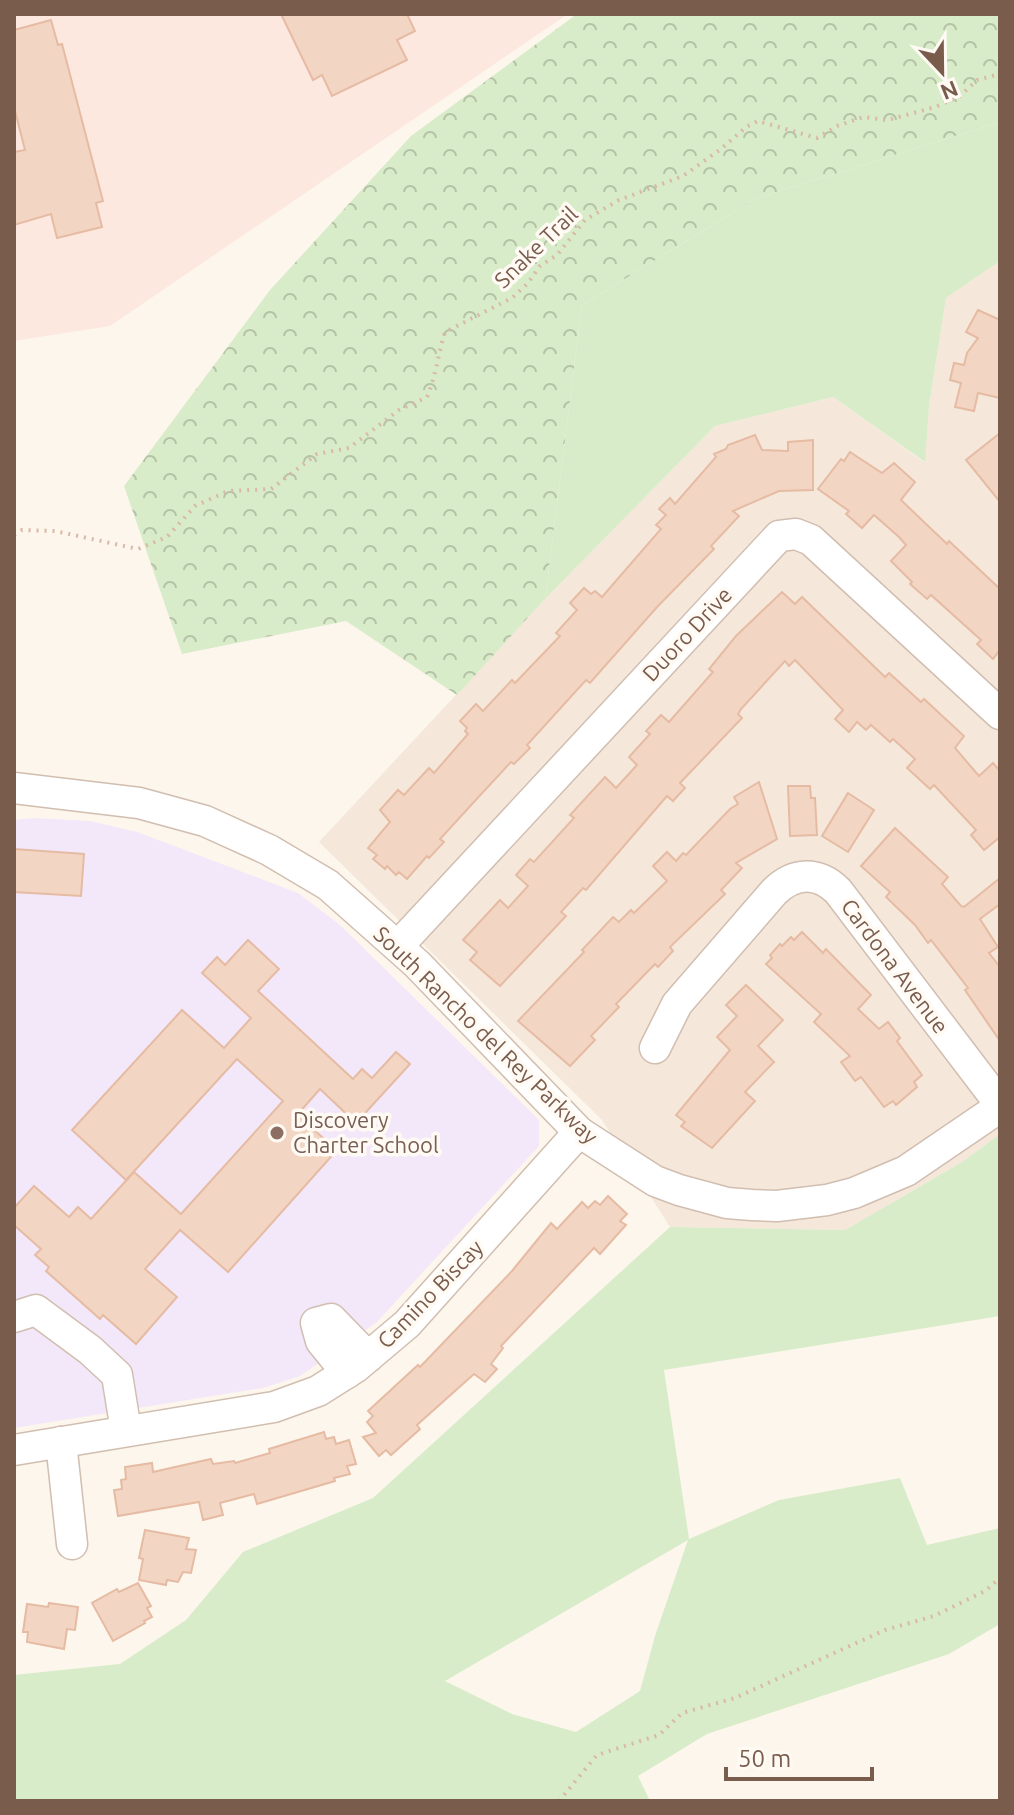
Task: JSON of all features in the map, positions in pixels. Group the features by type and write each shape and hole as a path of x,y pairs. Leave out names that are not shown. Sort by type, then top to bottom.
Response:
{"street":[{"name":"Duoro Drive","path":"398,946 779,536 796,534 811,540 1000,714"},
{"name":"South Rancho del Rey Parkway","path":"14,788 139,803 205,821 269,850 328,885 398,946 579,1132 655,1181 679,1190 727,1203 777,1206 827,1200 881,1183 930,1156 1000,1106"},
{"name":"Cardona Avenue","path":"655,1048 677,1004 774,892 791,879 811,876 822,878 838,891 1000,1106"},
{"name":"Camino Biscay","path":"14,1450 274,1407 318,1391 358,1365 407,1324 579,1132"},
{"path":"14,1317 36,1310 90,1350 117,1375 126,1431"},
{"path":"61,1442 72,1544"}],"path":[{"name":"Snake Trail","path":"14,535 22,530 55,531 138,549 167,537 195,506 228,491 271,489 317,454 349,448 399,410 427,397 435,378 436,358 445,332 512,298 540,266 557,255 577,227 599,211 683,176 746,127 758,121 817,138 837,126 863,117 888,120 935,107 959,97 977,80 1000,74"},
{"path":"559,1801 597,1755 659,1735 682,1713 735,1698 885,1630 934,1616 985,1591 1000,1578"}],"shaded area":[{"path":"14,14 568,14 110,326 14,341"},
{"path":"1000,261 1000,1134 962,1162 845,1230 670,1227 602,1120 319,842 545,599 715,426 833,397 924,462 929,406 946,298"},
{"name":"Discovery Charter School","path":"14,820 90,821 137,832 298,893 339,924 539,1120 539,1146 376,1323 300,1376 263,1388 14,1428"}],"green space":[{"path":"577,14 1000,14 1000,122 755,199 582,305 545,599 457,695 346,621 182,654 124,486 270,290 411,136"},
{"path":"1000,122 1000,261 946,298 929,406 925,462 833,397 715,426 545,599 582,305 755,199"},
{"path":"1000,1134 1000,1316 664,1370 689,1539 779,1500 900,1478 927,1545 1000,1528 1000,1624 949,1654 707,1734 638,1776 650,1801 14,1801 14,1675 120,1664 186,1620 243,1552 373,1498 670,1227 845,1230 962,1162","holes":["688,1540 640,1691 576,1732 512,1714 445,1681"]}],"building":[{"path":"281,14 407,14 415,31 397,40 407,60 332,96 322,75 313,80"},
{"path":"51,20 58,45 62,44 103,201 96,203 102,227 57,238 51,214 14,225 14,152 25,150 14,107 14,30"},
{"path":"978,310 1000,320 1000,398 978,393 974,411 955,407 961,383 950,380 954,363 964,365 967,353 978,338 966,332"},
{"path":"1000,433 1000,502 966,460"},
{"path":"755,435 762,450 788,451 788,442 813,440 813,490 779,491 733,511 739,516 711,546 714,549 590,683 586,680 527,745 530,748 514,764 511,762 440,839 444,842 407,879 399,872 396,875 387,866 385,869 373,859 377,855 368,848 390,822 380,810 398,790 404,795 429,768 434,773 468,734 460,721 476,704 483,711 560,636 556,633 577,610 570,603 584,588 602,597 661,529 656,525 666,515 659,509 670,498 675,504 716,457 714,454"},
{"path":"850,452 882,473 894,463 915,482 901,500 1000,589 1000,650 993,659 977,644 981,640 931,595 927,599 891,561 906,545 899,537 874,515 862,528 846,514 849,511 818,489"},
{"path":"782,592 795,604 802,597 885,677 889,673 921,702 924,699 964,736 955,748 979,776 993,763 1000,771 1000,837 984,850 971,835 976,830 934,785 930,789 907,768 915,759 871,725 866,730 857,722 849,732 835,719 843,710 795,660 789,666 785,661 741,709 738,714 742,718 680,783 685,788 673,801 667,796 586,890 583,888 561,912 566,916 500,986 470,960 477,952 463,940 500,900 508,908 528,886 516,875 530,859 534,862 574,818 570,815 605,777 616,788 637,765 629,757 650,734 646,731 661,715 669,722 713,672 709,669 736,636"},
{"path":"759,782 777,839 736,863 742,868 721,890 725,894 670,947 673,951 658,967 655,964 616,1004 619,1007 591,1036 595,1040 570,1066 518,1021 613,917 619,922 631,910 634,913 667,881 653,866 667,852 676,861 683,853 686,855 738,804 734,797"},
{"path":"788,786 810,786 811,798 815,798 817,835 790,836"},
{"path":"848,793 874,810 848,852 822,836"},
{"path":"895,828 948,877 942,884 961,906 964,907 1000,878 1000,904 980,919 998,947 989,953 1000,967 1000,1041 965,990 968,988 931,940 928,943 915,925 886,897 890,892 861,866"},
{"path":"14,849 84,854 81,896 14,892"},
{"path":"802,932 823,953 826,949 871,995 858,1009 879,1029 888,1022 900,1038 897,1041 922,1075 914,1082 917,1087 896,1105 893,1101 884,1107 861,1077 855,1081 841,1062 850,1056 814,1022 821,1014 766,964 780,944 782,946 791,937 794,940"},
{"path":"248,940 279,969 258,991 353,1079 362,1069 372,1078 396,1052 410,1064 356,1123 320,1089 297,1115 337,1150 228,1272 180,1230 145,1269 177,1297 136,1344 103,1315 100,1319 46,1271 49,1267 35,1255 41,1249 14,1225 14,1208 34,1186 69,1217 78,1207 91,1219 134,1172 181,1214 283,1101 237,1059 126,1180 72,1130 182,1010 224,1048 251,1018 202,973 217,957 225,965"},
{"path":"746,985 783,1020 758,1046 774,1062 745,1092 755,1101 712,1148 681,1126 685,1122 676,1115 730,1050 717,1037 737,1016 726,1005"},
{"path":"608,1196 627,1214 620,1221 626,1225 600,1254 594,1248 501,1346 503,1348 491,1364 497,1369 485,1382 474,1374 417,1425 420,1429 391,1455 386,1450 379,1456 363,1437 376,1433 367,1422 373,1416 368,1411 418,1365 420,1367 512,1271 551,1223 557,1229 582,1202 588,1208 595,1201 600,1205"},
{"path":"324,1432 326,1439 334,1437 336,1444 349,1440 356,1464 347,1466 350,1474 334,1478 335,1481 257,1504 254,1494 220,1503 223,1515 203,1520 199,1502 118,1516 114,1490 122,1489 121,1480 126,1479 125,1467 152,1463 153,1472 211,1459 213,1464 235,1463"},
{"path":"145,1530 189,1538 186,1549 196,1550 191,1573 183,1572 178,1582 167,1580 166,1585 139,1580 143,1559 139,1558"},
{"path":"138,1583 151,1606 147,1608 152,1617 113,1641 92,1603 117,1589 119,1592"},
{"path":"49,1603 78,1607 75,1630 67,1629 64,1649 27,1642 28,1632 23,1632 27,1604 48,1607"}],"place":[{"name":"Discovery Charter School","path":"277,1133"}]}
